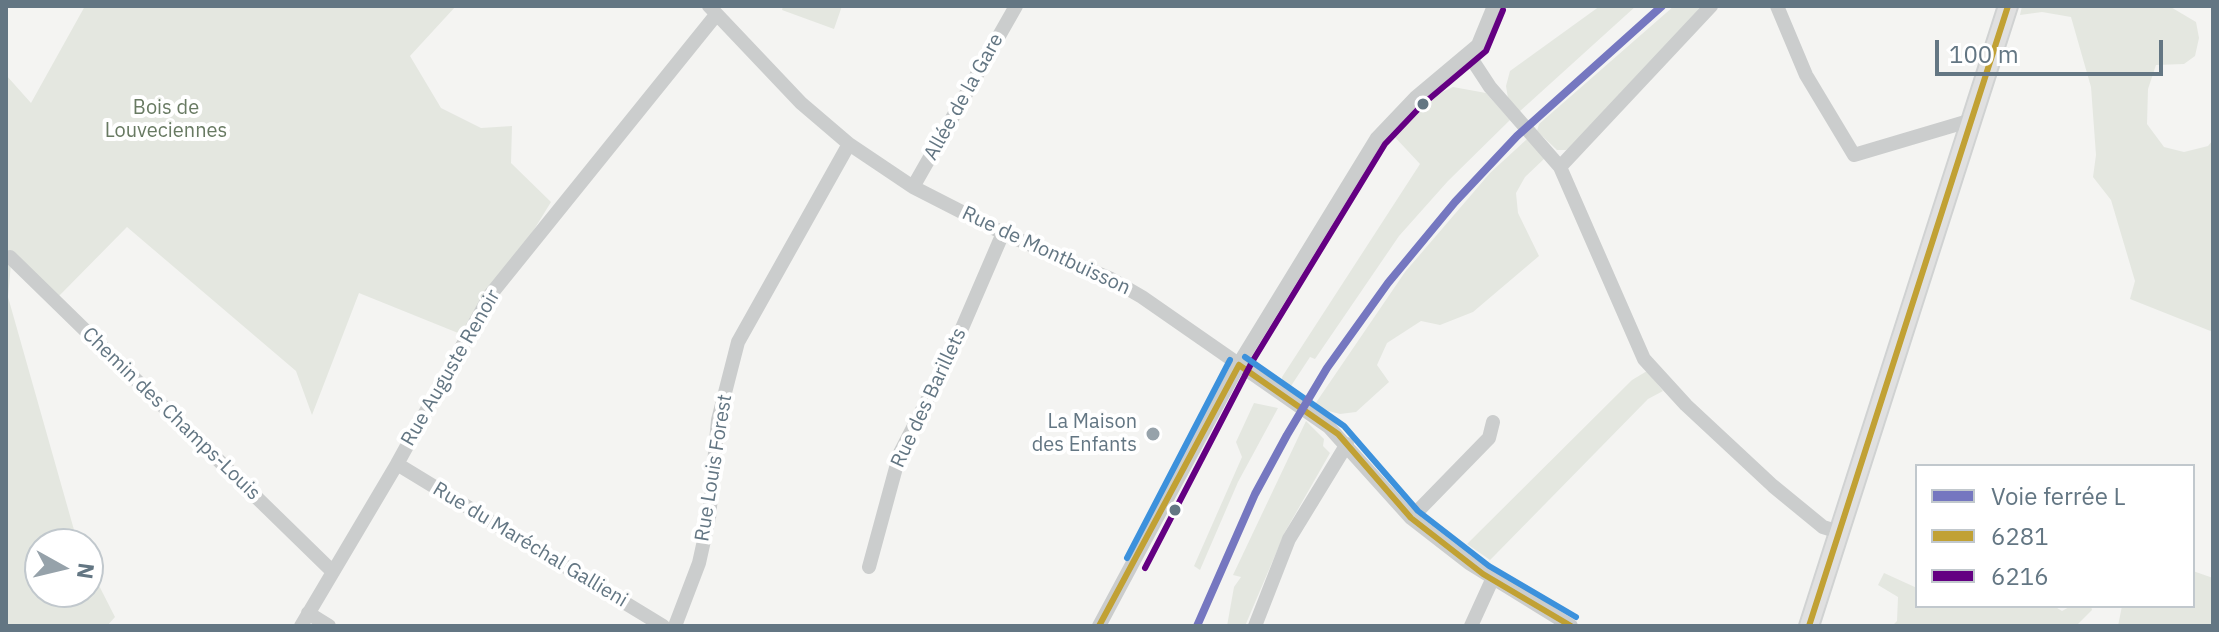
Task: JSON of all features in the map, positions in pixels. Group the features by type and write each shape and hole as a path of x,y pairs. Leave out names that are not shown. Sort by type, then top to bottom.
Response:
{"street":[{"name":"Allée de la Gare","path":"913,187 1016,6"},
{"path":"1099,626 1239,365 1377,138 1416,97 1469,55 1485,30 1494,6"},
{"path":"1560,167 1711,6"},
{"path":"1777,6 1806,75 1854,155 1972,120"},
{"path":"1809,626 2008,6"},
{"name":"Rue de Montbuisson","path":"712,10 801,103 849,144 913,187 1003,233 1111,279 1329,427 1411,518 1492,580 1571,626"},
{"name":"Rue Auguste Renoir","path":"304,620 397,464 491,294 712,10"},
{"path":"1469,55 1490,87 1560,167 1644,359 1686,405 1773,486 1823,527 1839,532"},
{"name":"Rue Louis Forest","path":"675,626 699,563 709,518 718,420 738,342 849,144"},
{"name":"Rue des Barillets","path":"869,567 900,453 950,356 1003,233"},
{"name":"Chemin des Champs-Louis","path":"10,257 333,572"},
{"path":"1411,518 1489,438 1493,422"},
{"path":"1255,626 1289,539 1347,444"},
{"name":"Rue du Maréchal Gallieni","path":"397,464 663,626"},
{"path":"1471,626 1492,580"},
{"path":"304,620 329,626"}],"green space":[{"name":"Bois de Louveciennes","path":"85,6 456,6 410,56 441,108 481,128 512,126 511,163 551,202 468,337 359,293 312,415 296,371 127,227 58,297 12,252 8,297 73,528 24,528 24,608 104,608 104,595 115,617 107,626 6,626 6,75 31,103"},
{"path":"783,6 842,6 834,29 782,10"},
{"path":"1600,6 1636,6 1519,112 1508,98 1506,86 1510,71"},
{"path":"1674,6 1706,6 1579,143 1566,150 1557,150 1537,131 1539,124"},
{"path":"2022,6 2169,6 2196,22 2199,38 2195,56 2184,64 2156,65 2148,89 2147,124 2164,147 2184,152 2208,146 2213,140 2213,332 2130,299 2135,281 2111,200 2093,177 2096,155 2091,87 2071,17 2042,12 2020,15"},
{"path":"1453,87 1486,93 1510,120 1448,181 1399,236 1315,359 1310,357 1289,389 1283,387 1282,377 1420,164 1391,133 1436,95"},
{"path":"1527,139 1545,158 1525,177 1516,193 1518,213 1539,256 1473,312 1440,325 1421,321 1387,343 1377,365 1389,382 1356,412 1340,414 1313,407 1405,272 1490,173"},
{"path":"1647,371 1663,391 1648,399 1490,560 1467,544 1632,380"},
{"path":"1254,403 1278,408 1238,482 1200,570 1194,566 1242,457 1236,442"},
{"path":"1306,421 1324,439 1323,446 1330,453 1285,532 1245,626 1227,626 1234,587 1241,577 1233,575"},
{"path":"2195,572 2213,578 2213,626 2118,626 2122,608 2195,608"},
{"path":"1884,573 1915,587 1915,608 2092,610 2076,626 1892,626 1897,621 1898,597 1878,585"}],"rail line":[{"name":"L","path":"1197,626 1255,494 1287,435 1327,368 1388,283 1455,202 1517,136 1662,6"}],"transit line":[{"name":"6281","path":"1809,626 2008,6"},
{"name":"6216","path":"1145,568 1252,362 1385,144 1423,104 1486,51 1503,10"},
{"path":"1245,357 1344,426 1418,511 1489,566 1576,617"},
{"path":"1127,558 1230,360"},
{"name":"6281","path":"1239,365 1338,434 1411,518 1483,574 1571,626"},
{"name":"6281","path":"1099,626 1239,365"}],"place":[{"name":"La Maison des Enfants","path":"1153,434"}]}
